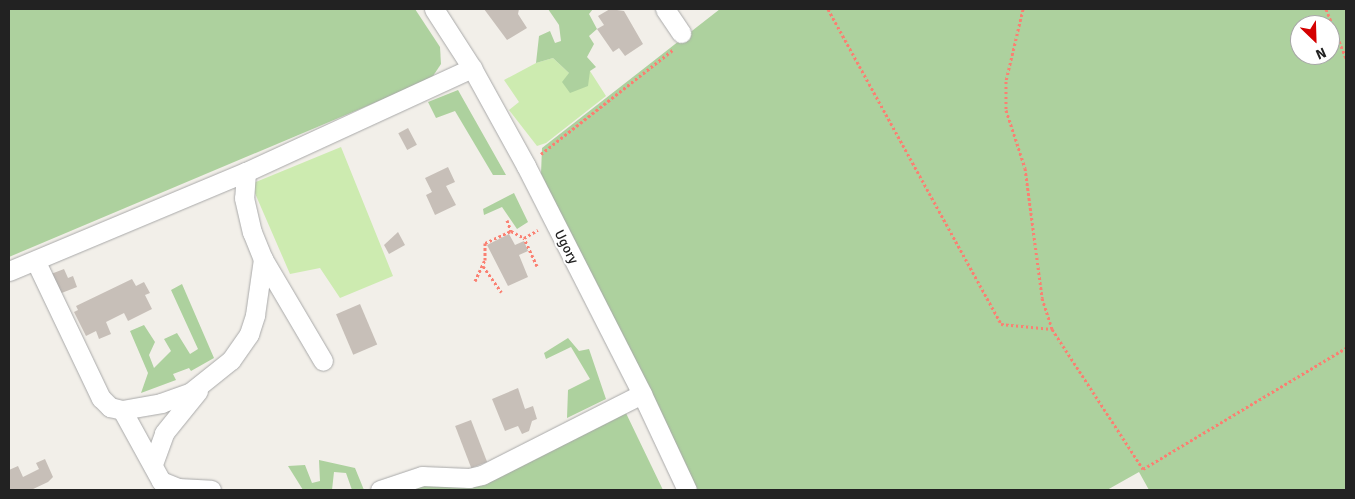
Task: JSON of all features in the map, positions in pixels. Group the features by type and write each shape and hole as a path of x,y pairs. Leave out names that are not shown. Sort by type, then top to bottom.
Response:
{"street":[{"name":"Ugory","path":"434,9 472,68 526,166 642,394 687,490"},
{"path":"669,10 680,40"},
{"path":"9,271 36,262 246,172 472,68"},
{"path":"246,172 244,198 252,232 263,259 323,361"},
{"path":"153,464 164,433 204,385 231,360 249,334 259,296 263,259"},
{"path":"36,262 101,398 110,407 122,410 161,403 204,385"},
{"path":"380,490 422,476 469,478 482,475 642,394"},
{"path":"122,410 153,464 157,478 166,484 211,490"}],"path":[{"path":"828,9 1001,324 1052,329"},
{"path":"1023,9 1006,81 1006,110 1025,168 1042,298 1052,329 1143,469 1346,348"},
{"path":"1326,9 1346,58"},
{"path":"526,166 680,40"},
{"path":"507,220 511,231 524,238 537,266"},
{"path":"524,238 554,222"},
{"path":"475,281 483,265 484,243 511,231"},
{"path":"483,265 501,292"}],"green space":[{"path":"9,9 415,9 440,47 441,64 431,79 9,257"},
{"path":"548,9 593,9 589,14 597,29 589,36 594,44 587,57 596,67 590,71 588,86 570,93 562,82 569,73 553,58 536,63 539,36 550,31 555,43 561,41 559,25"},
{"path":"720,9 1346,9 1346,490 1149,490 1139,472 1107,490 695,490 541,174 542,148"},
{"path":"553,58 569,73 590,71 606,96 546,143 537,146 509,110 519,102 504,80 536,63"},
{"path":"458,90 506,175 493,175 455,111 436,118 428,102"},
{"path":"341,147 393,276 340,298 320,268 290,274 251,184"},
{"path":"514,193 528,222 517,229 502,207 484,215 483,209"},
{"path":"182,284 214,358 191,371 189,368 173,374 176,380 141,393 148,373 130,331 144,325 155,342 149,355 154,368 171,351 164,339 177,333 190,354 198,349 171,290"},
{"path":"568,338 579,351 589,349 606,399 567,418 568,390 590,379 571,347 546,359 544,353"},
{"path":"624,409 663,490 400,490 410,485 471,484"},
{"path":"319,460 355,468 364,490 352,490 346,473 334,472 332,490 303,490 288,466 305,465 312,483 320,481"}],"building":[{"path":"484,9 519,9 518,14 527,28 507,40"},
{"path":"610,9 624,11 643,44 625,56 619,48 613,52 597,29 604,25 598,16"},
{"path":"408,128 417,145 407,150 398,133"},
{"path":"448,167 455,182 446,186 456,205 435,215 426,195 432,192 425,178"},
{"path":"398,232 405,245 389,254 384,245"},
{"path":"509,234 515,245 524,241 528,251 519,255 528,277 508,286 487,245"},
{"path":"64,269 68,278 73,276 77,287 59,294 51,274"},
{"path":"132,279 136,286 144,282 150,293 145,295 152,309 128,321 124,313 106,322 111,334 99,339 96,331 86,336 74,312 78,310 76,306"},
{"path":"360,304 377,345 353,355 336,314"},
{"path":"518,388 525,409 533,406 537,419 532,421 529,431 522,434 518,426 505,431 492,399"},
{"path":"471,420 487,462 471,468 455,426"},
{"path":"45,459 53,477 48,482 31,490 9,490 9,470 18,466 23,477 39,469 36,463"}]}
